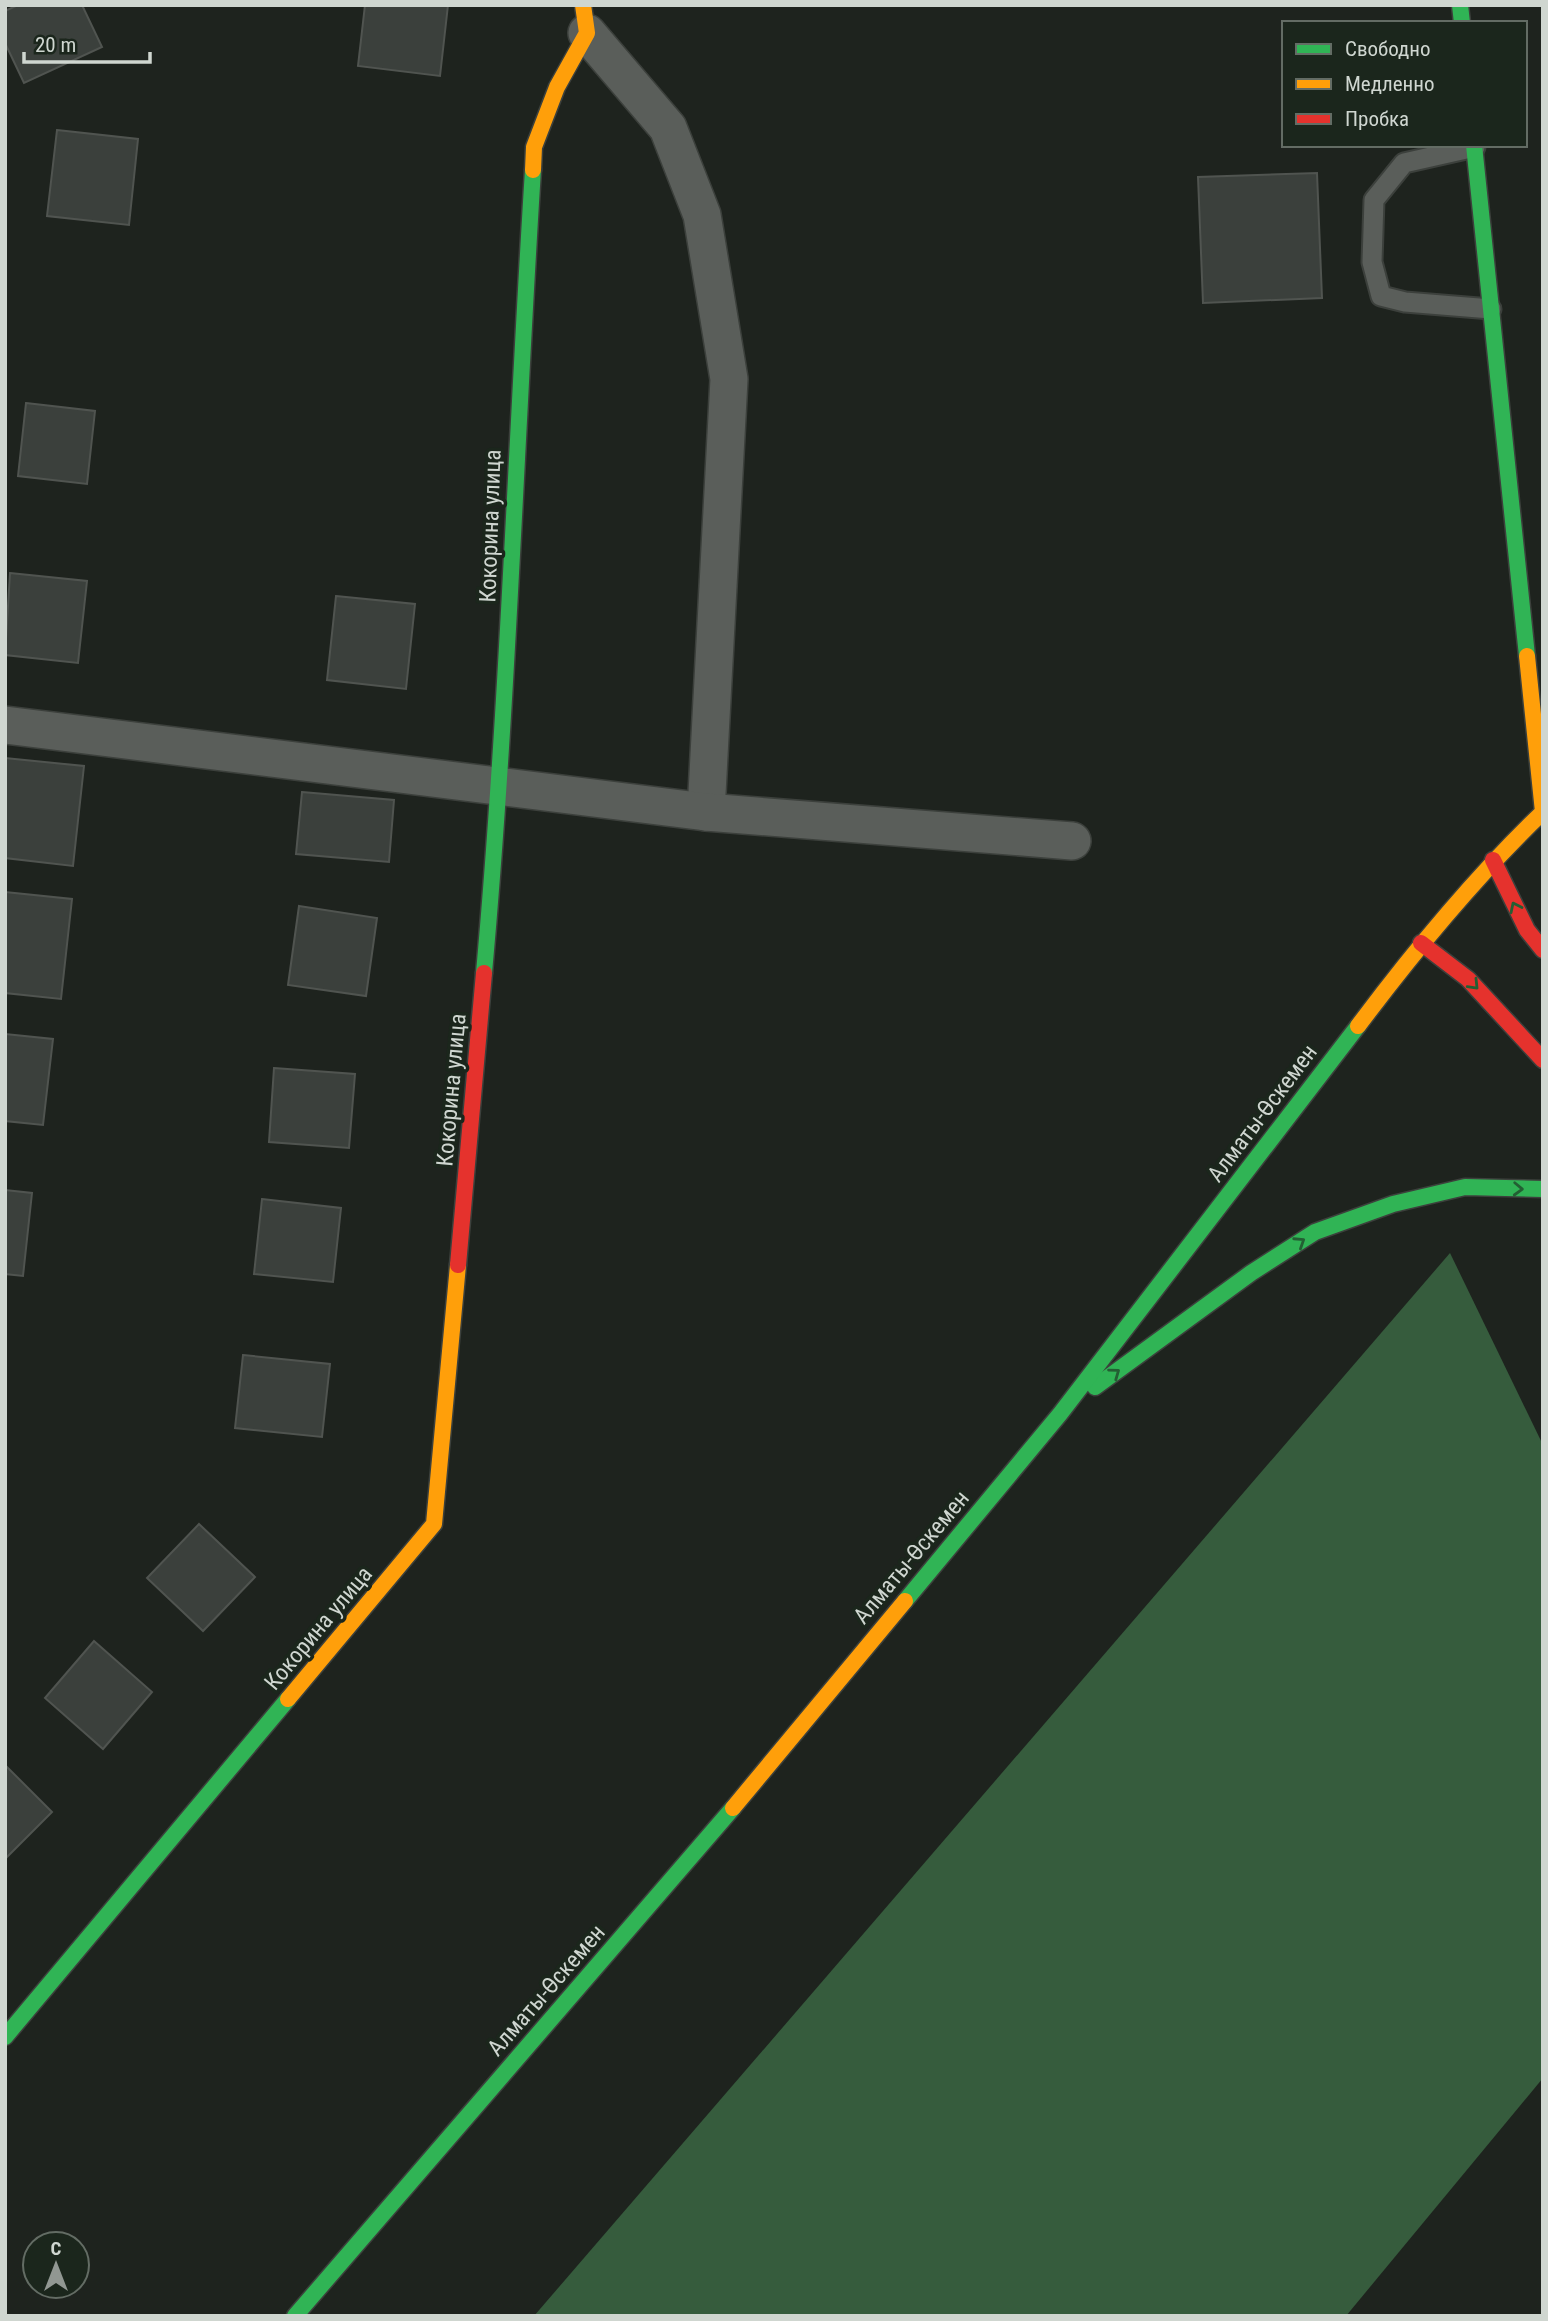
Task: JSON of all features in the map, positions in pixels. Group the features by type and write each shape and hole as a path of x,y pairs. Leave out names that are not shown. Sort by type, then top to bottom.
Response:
{"main road":[{"name":"Кокорина улица","path":"5,2037 434,1524 501,785 516,433 534,147 585,19"},
{"path":"1475,147 1543,812"},
{"name":"Алматы-Өскемен","path":"295,2316 725,1818 1060,1414 1421,943 1493,860 1543,812"},
{"path":"1493,860 1527,930 1543,950"},
{"path":"1421,943 1468,979 1543,1060"},
{"path":"1060,1414 1251,1273 1315,1232 1393,1204 1465,1187 1543,1189"}],"street":[{"path":"585,19 668,128 702,215 729,379 706,812"},
{"path":"5,725 706,812 1072,841"}],"lane":[{"path":"1471,147 1404,163 1374,200 1372,262 1381,296 1405,302 1491,309"}],"green space":[{"path":"1450,1253 1543,1445 1543,2078 1346,2316 534,2316"}],"building":[{"path":"18,5 82,5 102,47 24,83 5,43 5,11"},
{"path":"365,5 448,5 440,76 358,66"},
{"path":"57,130 138,139 129,225 47,216"},
{"path":"1317,173 1322,298 1203,303 1198,177"},
{"path":"26,403 95,411 87,484 18,476"},
{"path":"10,573 87,581 78,663 5,655"},
{"path":"336,596 415,604 406,689 327,680"},
{"path":"5,758 84,766 73,866 5,858"},
{"path":"302,792 394,800 389,862 296,854"},
{"path":"5,892 72,899 61,999 5,993"},
{"path":"299,906 377,918 366,996 288,985"},
{"path":"5,1034 53,1039 43,1125 5,1121"},
{"path":"274,1068 355,1074 349,1148 269,1142"},
{"path":"5,1190 32,1193 23,1276 5,1274"},
{"path":"262,1199 341,1208 333,1282 254,1274"},
{"path":"243,1355 330,1364 322,1437 235,1428"},
{"path":"199,1524 255,1577 203,1631 147,1578"},
{"path":"94,1641 152,1692 103,1749 45,1698"},
{"path":"5,1765 52,1812 5,1859"}],"traffic: fast":[{"path":"1460,5 1462,21"},
{"path":"1474,147 1527,656"},
{"path":"484,973 506,672 533,170"},
{"path":"905,1601 1060,1414 1358,1026"},
{"path":"1095,1387 1251,1273 1315,1232 1393,1204 1465,1187 1543,1189"},
{"path":"5,2037 288,1699"},
{"path":"295,2316 733,1808"}],"traffic: slow":[{"path":"533,170 534,147 557,87 587,33 583,5"},
{"path":"1358,1026 1446,915 1543,812 1527,656"},
{"path":"288,1699 434,1524 458,1265"},
{"path":"733,1808 905,1601"}],"traffic: jam":[{"path":"1493,860 1527,930 1543,950"},
{"path":"1421,943 1468,979 1543,1060"},
{"path":"458,1265 484,973"}]}
